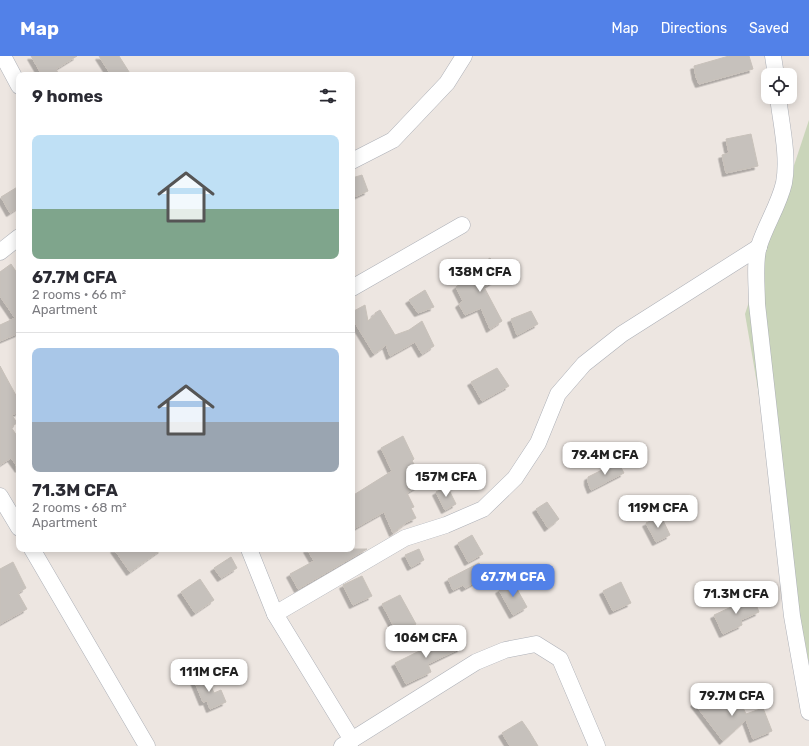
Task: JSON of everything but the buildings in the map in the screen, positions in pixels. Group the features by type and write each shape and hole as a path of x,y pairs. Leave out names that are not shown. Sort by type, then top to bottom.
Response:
{"street":[{"path":"3,56 16,80"},
{"path":"355,160 393,140 447,82 464,56"},
{"path":"773,56 775,68"},
{"path":"779,104 786,166 784,183 780,197 758,247 756,276 758,312 792,616 809,712"},
{"path":"355,286 462,225"},
{"path":"0,252 16,239"},
{"path":"275,614 405,538 446,525 483,509 515,478 538,443 558,394 584,364 622,334 758,247"},
{"path":"0,496 16,523"},
{"path":"34,552 147,746"},
{"path":"250,552 275,614 347,743 476,662 505,650 536,644 560,658 597,746"}],"green space":[{"path":"809,120 809,664 770,459 745,314"}]}
